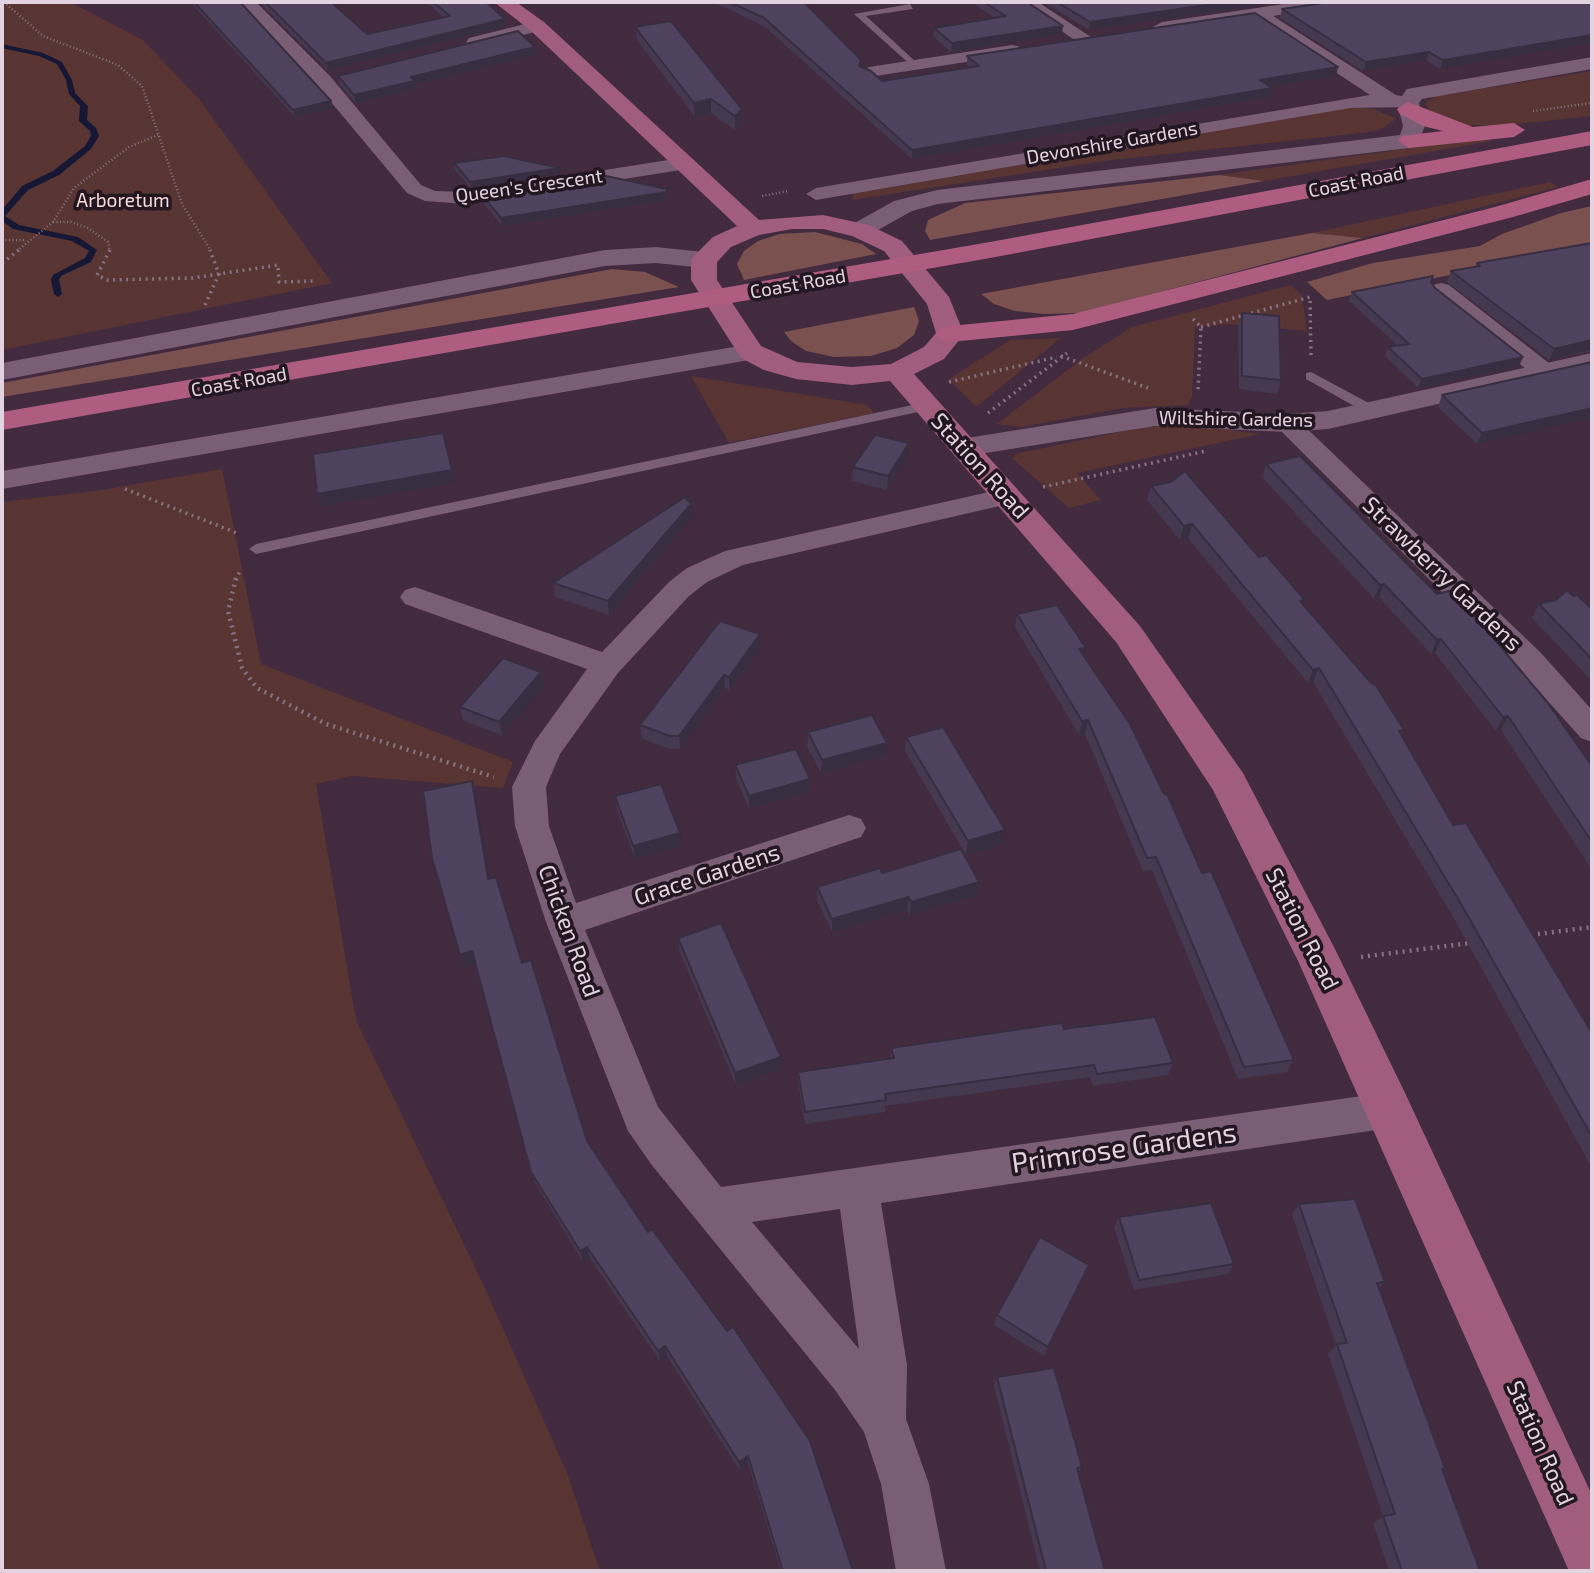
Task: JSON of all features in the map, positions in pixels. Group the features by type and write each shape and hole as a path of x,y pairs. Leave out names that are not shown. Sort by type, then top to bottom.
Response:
{"highway":[{"path":"1402,104 1443,125 1493,132"},
{"path":"1409,141 1592,121"},
{"name":"Coast Road","path":"2,421 119,403 963,255 1592,138"},
{"name":"Coast Road","path":"2,443 124,425 1592,160"},
{"path":"950,334 1073,322 1504,212 1592,186"}],"main road":[{"path":"504,2 537,26 754,228"},
{"path":"792,222 823,222 860,230 893,246 940,303 950,334 934,353 897,372 852,376 796,370 774,364 746,345 704,270 722,242 754,228 792,222"},
{"name":"Station Road","path":"897,372 967,447 1128,634 1221,772 1320,962 1390,1110 1592,1558"}],"street":[{"name":"Queen's Crescent","path":"247,2 330,79 414,189 432,197 466,198 687,163"},
{"path":"1027,2 1092,38 1059,43"},
{"path":"1138,31 1330,2"},
{"path":"860,230 903,206 937,197 1409,141 1414,126 1402,104 1257,13"},
{"path":"457,47 537,26"},
{"path":"869,72 1033,47"},
{"name":"Devonshire Gardens","path":"817,194 1350,102 1402,104 1420,92 1592,63"},
{"path":"2,372 605,258 656,255 704,270"},
{"path":"1441,290 1545,372"},
{"path":"2,480 746,345"},
{"name":"Wiltshire Gardens","path":"967,447 1139,419 1202,412 1287,423 1375,412 1592,361"},
{"name":"Strawberry Gardens","path":"1287,423 1503,634 1592,730"},
{"name":"Chicken Road","path":"921,1571 905,1484 883,1419 851,1374 664,1151 642,1118 564,922 532,826 529,787 546,749 607,665 679,589 716,565 762,551 1007,496"},
{"path":"415,597 607,665"},
{"name":"Grace Gardens","path":"564,922 849,828"},
{"name":"Primrose Gardens","path":"714,1208 1390,1110"},
{"path":"858,1187 884,1365 883,1419"}],"lane":[{"path":"910,7 859,15 914,65"},
{"path":"1311,376 1375,412"},
{"path":"256,549 926,405"}],"path":[{"path":"4,2 43,36 118,65 142,86 182,204 208,243 219,274 190,338"},
{"path":"2,263 27,240 53,222 74,188 129,147 158,135"},
{"path":"53,222 71,222 88,228 108,242 110,252 99,271 99,278 115,281 171,280 278,265 279,282 321,281 338,309"},
{"path":"2,240 27,240"},
{"path":"1201,327 1310,297 1311,376"},
{"path":"1012,330 1061,356 1202,412 1201,327 1188,314"},
{"path":"926,405 943,384 1061,356"},
{"path":"967,447 982,418 1061,356"},
{"path":"1007,496 1206,451"},
{"path":"124,489 244,536 256,549 250,562 237,574 228,611 243,668 257,688 339,728 529,787"},
{"path":"1524,936 1592,927"},
{"path":"1320,962 1483,941"}],"green space":[{"name":"Arboretum","path":"2,2 70,2 143,40 199,99 332,283 2,350"},
{"path":"1592,71 1592,116 1507,125 1462,125 1434,118 1425,103 1436,96"},
{"path":"1350,107 1374,109 1396,119 1381,129 1369,132 1104,161 852,200 854,191"},
{"path":"1487,138 1492,141 1264,181 1219,175 1403,149 1418,143"},
{"path":"1550,182 1558,187 1363,238 1312,233"},
{"path":"1291,285 1302,296 1307,331 1228,324 1195,327 1192,396 1188,405 1122,408 1021,427 997,424 1082,359 1132,327"},
{"path":"1061,338 976,407 949,379 1010,340"},
{"path":"691,376 867,405 874,413 729,443"},
{"path":"1191,425 1260,434 1077,473 1101,500 1069,508 1013,459 1015,454 1144,427"},
{"path":"222,469 261,664 513,762 503,788 351,776 316,784 356,1020 484,1286 567,1473 600,1571 2,1571 2,502 102,490"}],"shaded area":[{"path":"1219,175 1264,181 930,240 925,231 928,220 965,203"},
{"path":"1592,206 1592,246 1327,300 1307,282 1373,263 1480,246 1502,234 1561,213"},
{"path":"815,232 862,244 876,254 744,280 737,264 744,251 758,241 780,234"},
{"path":"1312,233 1363,238 1081,313 1044,314 1015,311 994,304 981,294"},
{"path":"612,269 645,272 679,287 2,397 2,383"},
{"path":"914,307 919,321 914,335 897,348 871,356 834,357 806,351 791,341 784,332"}],"building":[{"path":"194,2 240,2 331,101 293,110"},
{"path":"265,2 331,2 367,34 450,16 433,2 486,2 505,19 326,63"},
{"path":"730,2 804,2 861,60 859,66 871,71 882,81 979,66 967,56 1255,13 1338,67 1260,80 1272,88 912,150 764,18"},
{"path":"984,2 1027,2 1063,26 952,43 934,28 1006,16"},
{"path":"1057,2 1227,2 1090,22"},
{"path":"1330,2 1592,2 1592,35 1443,60 1429,52 1366,62 1282,9"},
{"path":"671,21 742,109 735,116 711,99 694,103 635,27"},
{"path":"518,31 535,47 411,77 415,81 354,95 338,76"},
{"path":"504,156 560,168 470,182 454,163"},
{"path":"606,176 667,189 667,192 501,218 482,195"},
{"path":"1592,243 1592,340 1554,349 1451,271 1480,266 1477,263"},
{"path":"1433,276 1431,282 1435,288 1523,357 1422,379 1388,347 1409,344 1352,292"},
{"path":"1242,313 1279,316 1281,380 1242,376"},
{"path":"1592,362 1592,408 1482,433 1442,395"},
{"path":"443,433 452,470 317,494 313,454"},
{"path":"875,435 909,443 888,476 853,467"},
{"path":"1300,456 1437,594 1453,590 1547,702 1592,766 1592,842 1508,716 1503,717 1441,639 1437,640 1384,584 1380,585 1266,464"},
{"path":"1185,471 1259,557 1266,555 1305,600 1300,601 1372,684 1375,684 1404,730 1399,731 1453,825 1466,823 1592,1033 1592,1137 1464,909 1319,668 1313,670 1192,524 1184,526 1151,486 1171,482"},
{"path":"685,497 691,504 608,601 553,583"},
{"path":"1567,590 1592,609 1592,659 1539,604 1556,600"},
{"path":"1057,605 1086,648 1079,649 1130,724 1164,794 1167,794 1202,873 1211,871 1294,1060 1244,1067 1156,857 1147,858 1088,720 1082,721 1017,614"},
{"path":"720,621 760,634 729,677 724,675 679,736 669,736 640,725"},
{"path":"503,658 541,672 499,722 460,707"},
{"path":"872,715 887,743 822,760 808,732"},
{"path":"943,727 1005,830 968,841 906,737"},
{"path":"796,749 810,779 749,796 735,765"},
{"path":"472,781 488,879 496,877 522,963 531,960 587,1141 648,1232 652,1229 727,1331 733,1327 810,1441 853,1571 783,1571 748,1456 739,1462 665,1346 658,1351 587,1247 580,1251 531,1172 472,951 460,955 432,858 423,791"},
{"path":"661,784 680,833 633,846 615,796"},
{"path":"961,849 979,882 911,902 909,897 832,919 817,887 880,868 882,873"},
{"path":"721,923 781,1057 735,1073 678,938"},
{"path":"1155,1017 1173,1063 1097,1074 1094,1065 885,1094 886,1100 805,1112 798,1072 894,1058 891,1048 1062,1023 1064,1029"},
{"path":"1355,1199 1385,1282 1377,1283 1480,1571 1402,1571 1383,1516 1395,1514 1337,1344 1347,1343 1299,1204"},
{"path":"1211,1203 1234,1264 1139,1280 1119,1217"},
{"path":"1040,1237 1089,1265 1048,1347 997,1315"},
{"path":"1054,1368 1082,1467 1077,1468 1105,1571 1046,1571 997,1377"}],"waterway":[{"path":"2,46 41,54 60,63 69,80 72,94 84,106 83,121 93,130 95,136 88,147 56,173 25,188 2,215"},
{"path":"2,218 16,227 75,239 93,250 88,260 57,275 55,280 58,294"}]}
